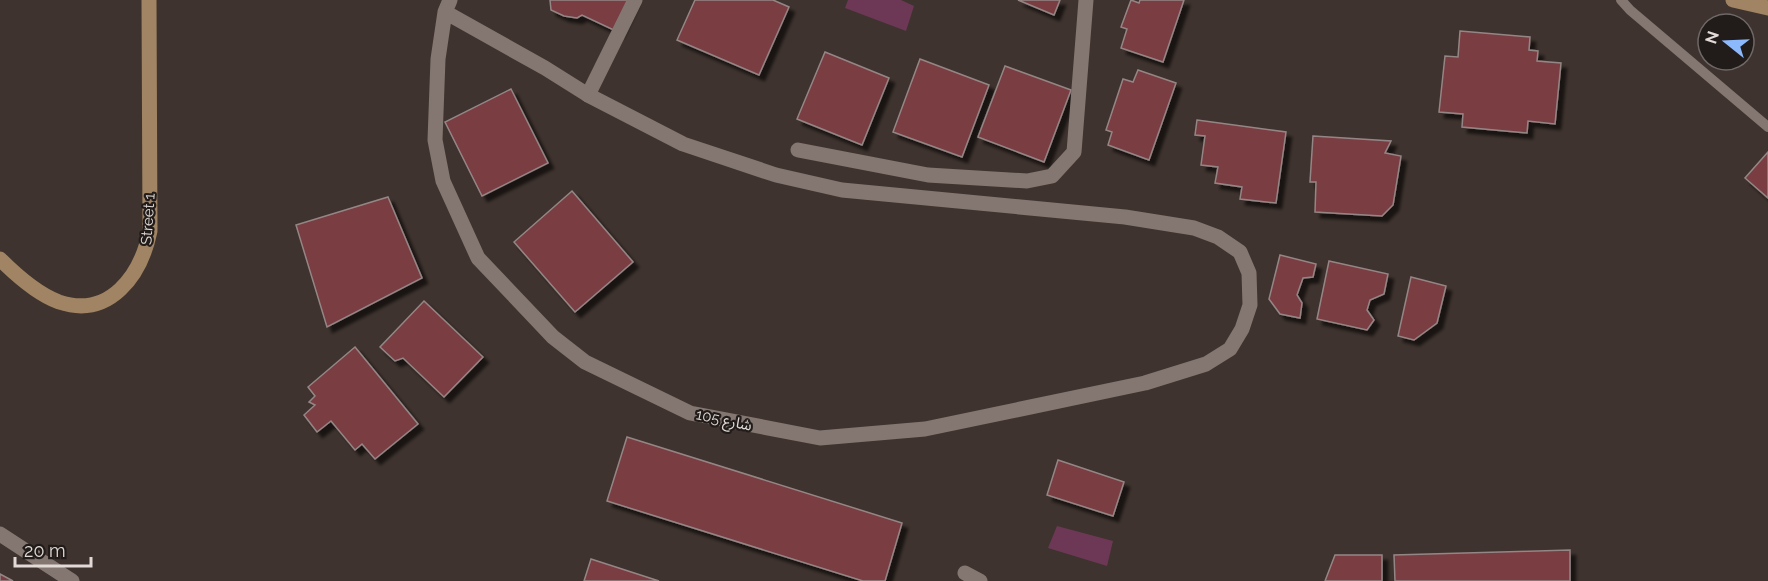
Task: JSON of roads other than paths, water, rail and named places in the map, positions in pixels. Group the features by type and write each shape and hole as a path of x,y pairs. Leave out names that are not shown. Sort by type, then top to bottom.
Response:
{"main road":[{"name":"Street 1","path":"0,259 18,277 59,302 89,306 118,294 136,271 146,252 150,231 149,0"},
{"path":"1733,0 1768,8"}],"street":[{"path":"448,6 588,95 635,0"},
{"path":"798,150 928,175 1027,181 1052,176 1074,152 1086,0"},
{"name":"شارع 105","path":"448,6 438,59 435,140 443,181 478,258 553,337 585,362 690,413 820,438 926,429 1146,383 1206,364 1230,350 1242,329 1250,305 1249,273 1240,252 1218,237 1194,228 1125,217 842,190 776,175 683,144 588,95"},
{"path":"0,534 72,581"},
{"path":"965,573 980,581"}],"lane":[{"path":"1621,0 1629,10 1768,127"}]}
